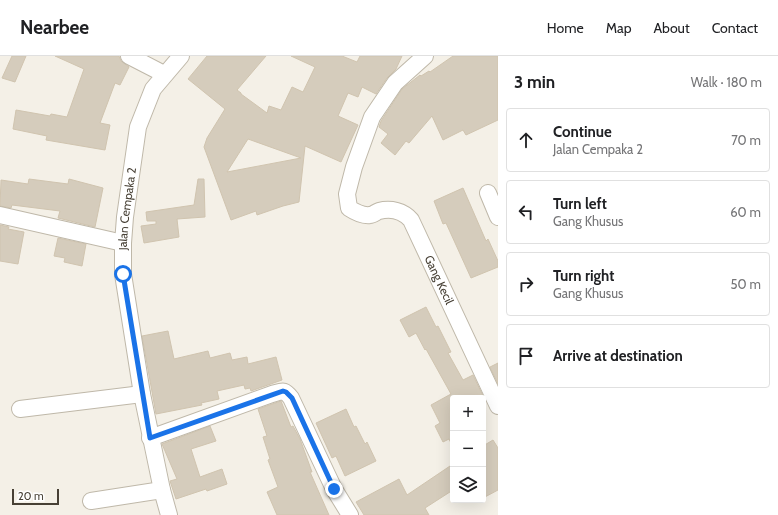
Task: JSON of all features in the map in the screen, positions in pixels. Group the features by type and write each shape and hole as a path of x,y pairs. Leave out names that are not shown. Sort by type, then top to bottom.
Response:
{"street":[{"path":"128,56 164,74"},
{"name":"Jalan Cempaka 2","path":"169,515 150,438 123,274 125,217 138,127 153,89 164,74 181,56"},
{"name":"Gang Kecil","path":"426,56 395,83 372,117 354,168 347,194 349,208 358,213 370,215 380,211 397,210 407,214 498,406"},
{"path":"488,194 498,217"},
{"path":"0,215 124,243"},
{"path":"150,438 272,394 283,391 286,392 292,398 334,489 350,515"},
{"path":"20,409 142,394"},
{"path":"91,501 162,490"}],"building":[{"path":"12,56 26,56 15,82 2,78"},
{"path":"55,56 119,56 121,61 129,67 120,85 115,83 100,123 110,125 105,150 46,140 47,136 13,129 16,110 50,116 51,114 67,117 84,69"},
{"path":"207,56 266,56 237,90 267,113 269,106 281,110 292,87 303,92 315,67 291,56 342,56 357,62 360,56 402,56 396,69 387,78 376,94 362,87 358,97 348,93 338,116 358,125 341,162 305,146 299,202 257,215 256,211 231,220 204,147 207,138 225,109 188,79","holes":["248,139 301,158 227,172"]},
{"path":"453,56 498,56 498,120 466,135 463,130 443,140 432,116 409,143 406,141 395,155 381,143 388,134 379,127 381,121 402,89 420,75 421,76 429,71 430,72"},
{"path":"29,179 68,184 69,179 103,188 95,227 58,218 60,211 12,205 11,208 0,206 1,180 28,184"},
{"path":"198,179 204,179 205,217 177,219 179,237 144,243 141,226 156,224 156,221 147,221 146,212 194,205"},
{"path":"463,188 486,241 488,239 498,261 498,267 471,278 446,223 443,224 434,201"},
{"path":"0,225 9,227 8,229 24,232 18,264 0,261"},
{"path":"58,238 86,244 82,266 64,262 65,258 54,256"},
{"path":"426,307 436,327 438,326 451,352 448,353 463,380 473,375 483,395 450,395 450,441 449,439 443,442 435,426 440,423 431,405 451,394 416,333 409,337 400,320"},
{"path":"168,331 174,359 208,351 210,358 230,353 232,360 247,357 248,364 276,357 282,380 251,391 250,388 245,389 244,385 217,391 219,399 201,403 202,405 156,414 142,336"},
{"path":"498,363 498,384 490,367"},
{"path":"281,401 291,427 293,426 300,439 312,472 310,472 329,515 277,515 267,492 278,487 268,460 270,459 263,437 267,436 258,409"},
{"path":"346,409 354,427 356,426 365,444 367,442 376,461 345,476 336,456 332,458 316,423"},
{"path":"210,426 216,441 191,449 200,477 222,469 227,484 176,499 170,481 177,479 162,444"},
{"path":"493,440 498,448 498,490 486,496 486,467 486,444"},
{"path":"450,466 450,492 425,508 429,515 364,515 356,502 399,479 407,495"}],"route":[{"path":"123,274 150,438 283,391 292,398 334,489"}]}
